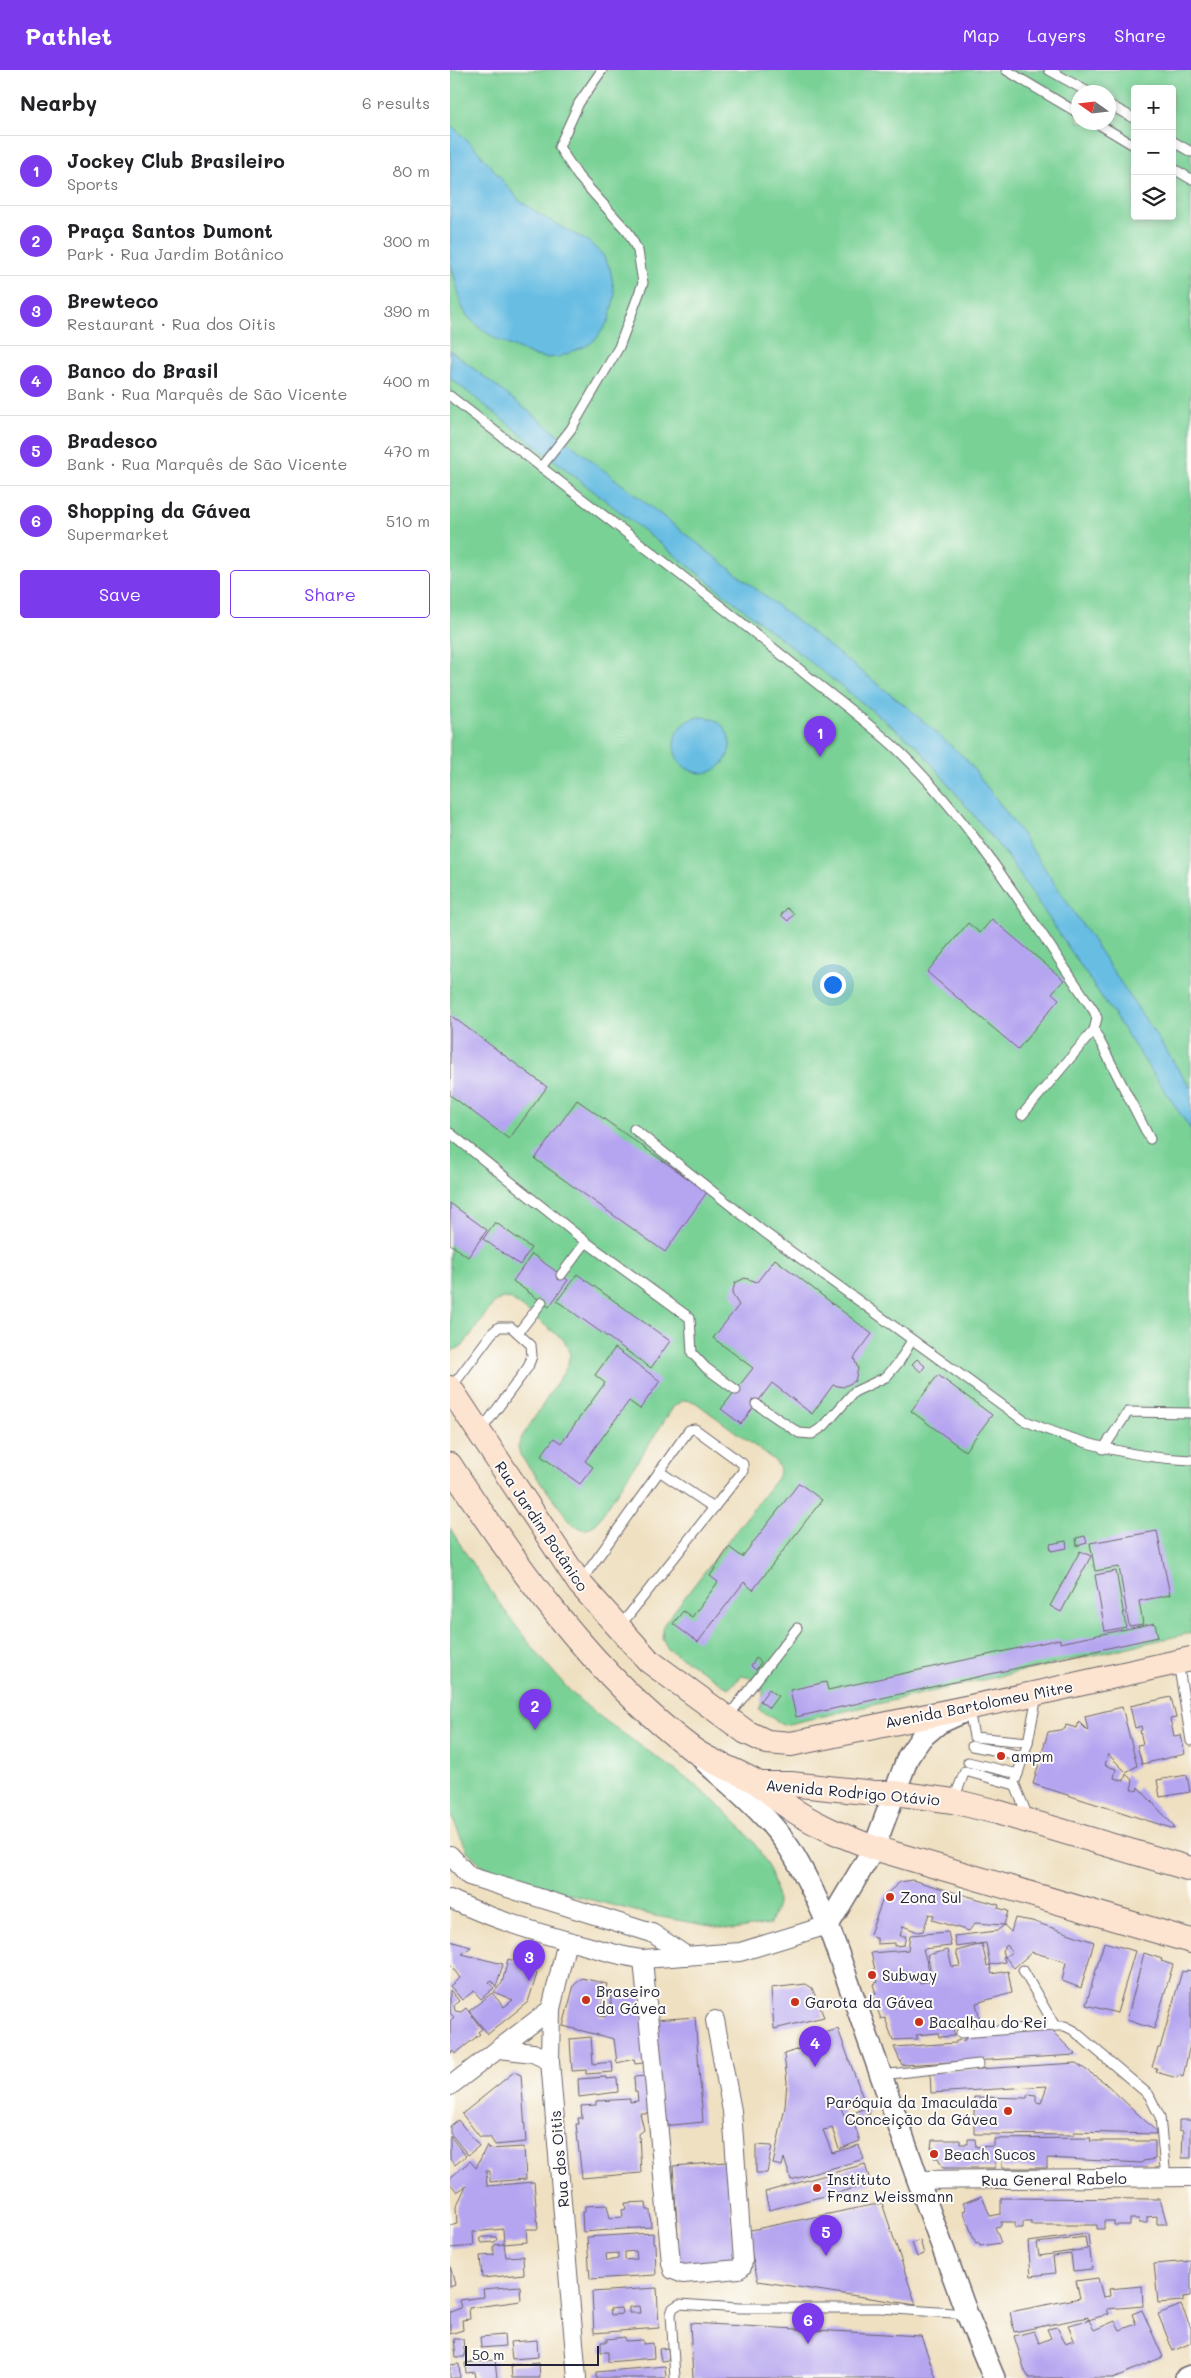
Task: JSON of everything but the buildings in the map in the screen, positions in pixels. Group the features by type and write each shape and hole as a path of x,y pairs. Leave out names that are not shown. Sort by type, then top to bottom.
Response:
{"main road":[{"name":"Rua Jardim Botânico","path":"450,1389 580,1584 618,1628 649,1660 746,1732 767,1742"},
{"path":"450,1465 534,1585 591,1654 641,1706 693,1750 759,1784"},
{"name":"Avenida Bartolomeu Mitre","path":"767,1742 791,1744 1038,1694 1184,1660"},
{"name":"Avenida Rodrigo Otávio","path":"759,1784 792,1784 874,1793 895,1793 953,1801 1029,1821 1191,1869"},
{"name":"Avenida Rodrigo Otávio","path":"759,1784 783,1804 802,1815 844,1836 874,1848 1191,1941"}],"street":[{"path":"450,1899 490,1918 632,1958 740,1952 828,1925 874,1848 908,1757 921,1738 939,1723 973,1707"},
{"path":"693,1750 759,1811 790,1849 828,1925 967,2314 994,2376"},
{"path":"450,1855 468,1876 652,1933 687,1956"},
{"name":"Rua dos Oitis","path":"567,1941 551,2009 550,2061 577,2378"},
{"path":"643,1958 671,2263 673,2270 683,2274 739,2268 742,2267 743,2261 732,2111 715,2020"},
{"path":"450,2086 551,2009"},
{"path":"498,2049 533,2053 550,2061"},
{"name":"Rua General Rabelo","path":"918,2180 1191,2177"},
{"path":"1186,2378 1191,2376"}],"lane":[{"path":"543,464 571,429 619,347 643,283 638,251 628,232 578,176 559,147 579,104 602,70"},
{"path":"1006,70 1071,109"},
{"path":"1049,70 1076,85"},
{"path":"1116,108 1131,117"},
{"path":"1108,130 1131,144"},
{"path":"1176,143 1191,152"},
{"path":"1176,170 1191,179"},
{"path":"450,396 543,464 783,655 900,752 937,791 1037,928 1094,1011 1096,1018 1094,1030 1022,1115"},
{"path":"1094,1030 1150,1139"},
{"path":"634,1129 764,1232 1023,1420 1050,1432 1103,1449 1158,1459 1191,1460"},
{"path":"450,1133 586,1242 690,1318 692,1352 706,1368 736,1390"},
{"path":"561,1275 586,1242"},
{"path":"518,1333 542,1302"},
{"path":"450,1389 492,1333 499,1327 511,1327 531,1344 532,1356 528,1368 480,1432"},
{"path":"756,1404 800,1433 812,1434 824,1426 854,1392 879,1382 886,1377 899,1362 912,1340"},
{"path":"1103,1449 1128,1412 1191,1413"},
{"path":"580,1584 689,1430 695,1429 743,1464 743,1471 618,1628"},
{"path":"659,1470 714,1508"},
{"path":"727,1718 797,1628"},
{"path":"1184,1660 1191,1741"},
{"path":"1029,1821 1015,1784 1028,1742 1038,1694"},
{"path":"953,1801 966,1767 973,1741 973,1707"},
{"path":"973,1741 1028,1742"},
{"path":"973,1741 1024,1756"},
{"path":"966,1767 1018,1774"},
{"path":"966,1767 1015,1784"},
{"path":"1023,1970 1055,2026"},
{"path":"961,2033 1055,2026 1065,2026 1073,2030 1149,2095 1160,2117 1166,2178"},
{"path":"881,2075 978,2064"},
{"path":"676,2378 671,2314 673,2308 678,2304 732,2307 880,2308 967,2314"}],"green space":[{"path":"450,70 1191,70 1191,1633 784,1725 759,1710 763,1692 762,1687 755,1680 742,1676 729,1688 668,1649 662,1638 664,1624 777,1478 780,1469 775,1461 695,1402 684,1400 674,1406 596,1524 585,1530 573,1525 520,1455 518,1447 522,1437 567,1367 570,1354 564,1340 511,1299 502,1298 493,1304 462,1347 450,1351"},
{"path":"450,1528 513,1622 571,1692 607,1722 700,1789 729,1815 753,1842 770,1871 777,1902 770,1924 733,1930 655,1916 493,1875 468,1852 450,1814"}],"water":[{"path":"450,124 477,150 519,200 542,216 589,242 602,254 610,268 615,295 609,320 597,338 588,345 559,357 546,358 531,355 496,339 468,317 462,307 450,259"},
{"path":"450,350 907,707 966,759 1017,827 1191,1088 1191,1130 1007,856 917,746 450,378"},
{"path":"702,717 722,725 730,745 722,765 702,773 682,765 674,745 682,725"}],"place":[{"name":"Jockey Club Brasileiro","path":"820,757"},
{"name":"Praça Santos Dumont","path":"535,1730"},
{"name":"ampm","path":"1001,1756"},
{"name":"Zona Sul","path":"890,1897"},
{"name":"Subway","path":"872,1975"},
{"name":"Brewteco","path":"529,1981"},
{"name":"Braseiro da Gávea","path":"586,2000"},
{"name":"Garota da Gávea","path":"795,2002"},
{"name":"Bacalhau do Rei","path":"919,2022"},
{"name":"Banco do Brasil","path":"815,2067"},
{"name":"Paróquia da Imaculada Conceição da Gávea","path":"1008,2111"},
{"name":"Beach Sucos","path":"934,2154"},
{"name":"Instituto Franz Weissmann","path":"817,2188"},
{"name":"Bradesco","path":"826,2256"},
{"name":"Shopping da Gávea","path":"808,2344"}]}
